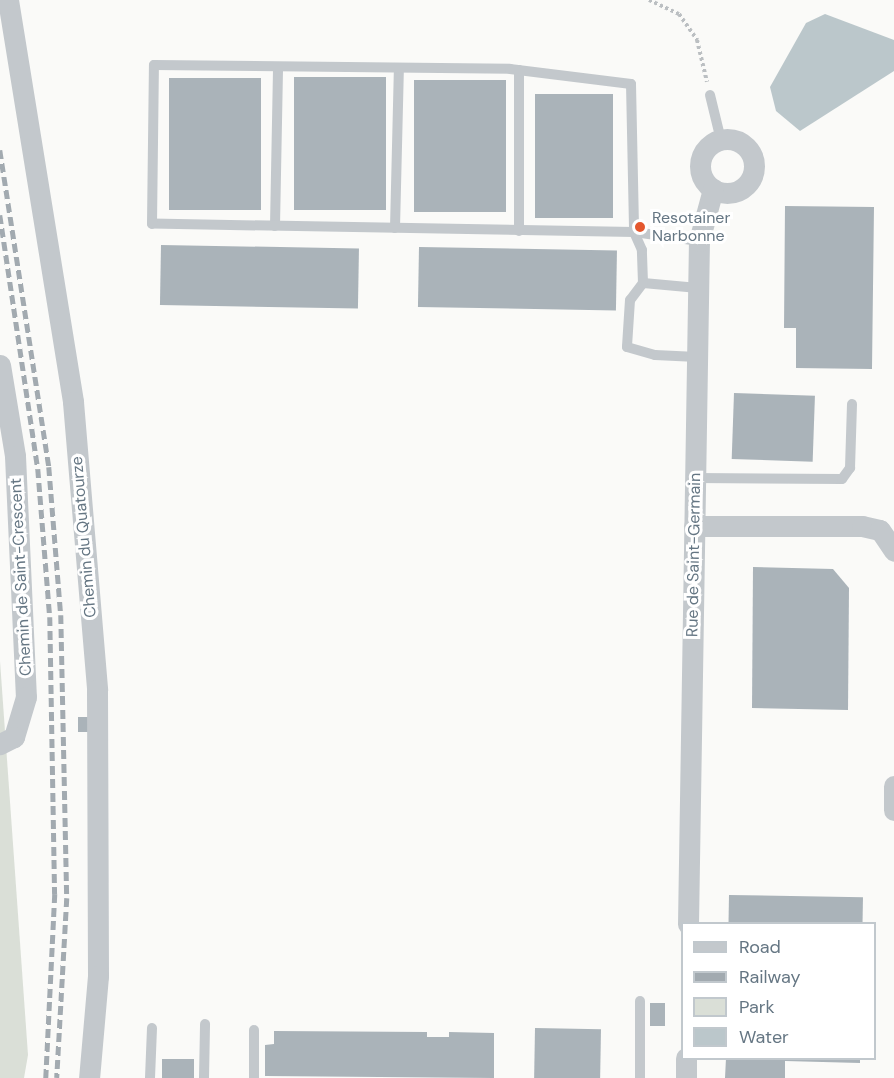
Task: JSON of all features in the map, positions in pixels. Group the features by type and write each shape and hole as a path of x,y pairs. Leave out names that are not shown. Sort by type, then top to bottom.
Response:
{"street":[{"name":"Chemin du Quatourze","path":"8,0 73,402 97,690 98,976 89,1078"},
{"path":"721,140 745,146 753,170 738,191 713,189 700,167 706,150 721,140"},
{"name":"Rue de Saint-Germain","path":"688,922 699,241 713,189"},
{"name":"Chemin de Saint-Crescent","path":"0,365 15,456 27,697 14,737 0,744"},
{"path":"694,526 862,526 880,530 894,551"},
{"path":"894,786 894,808"},
{"path":"686,1060 686,1078"}],"lane":[{"path":"697,357 655,356 627,347 630,300 643,283 642,250 634,232 631,84 519,70 154,65 152,224 634,232 699,241"},
{"path":"275,226 278,67"},
{"path":"395,228 399,69"},
{"path":"519,70 519,231"},
{"path":"710,95 721,140"},
{"path":"643,283 699,288"},
{"path":"695,478 842,479 850,468 852,404"},
{"path":"640,1001 640,1078"},
{"path":"204,1078 205,1024"},
{"path":"150,1078 152,1028"},
{"path":"254,1030 254,1078"}],"path":[{"path":"650,0 679,14 697,40 710,95"}],"green space":[{"path":"0,661 28,1055 24,1078 0,1078"}],"water":[{"path":"825,14 894,40 894,71 800,131 776,111 770,87 806,23"}],"building":[{"path":"294,77 386,77 386,210 294,210"},
{"path":"169,78 261,78 261,210 169,210"},
{"path":"414,80 506,80 506,212 414,212"},
{"path":"535,94 613,94 613,218 535,218"},
{"path":"785,206 874,207 872,369 796,368 796,328 784,328"},
{"path":"161,245 359,248 358,308 160,305"},
{"path":"419,247 617,250 616,310 418,307"},
{"path":"734,393 815,396 813,462 732,459"},
{"path":"753,567 833,569 849,588 848,710 752,708"},
{"path":"78,717 88,717 88,732 78,732"},
{"path":"729,895 863,897 863,922 729,922"},
{"path":"650,1003 665,1003 665,1026 650,1026"},
{"path":"535,1028 601,1029 600,1078 534,1078"},
{"path":"274,1031 427,1032 427,1037 449,1037 449,1032 494,1033 494,1078 265,1076 265,1045 274,1044"},
{"path":"162,1059 194,1059 194,1078 162,1078"},
{"path":"726,1060 860,1060 860,1063 785,1061 785,1078 725,1078"}],"railway":[{"path":"0,150 49,467 61,615 67,898 57,1078"},
{"path":"0,215 38,469 50,617 55,894 46,1078"}],"place":[{"name":"Resotainer Narbonne","path":"640,227"}]}
